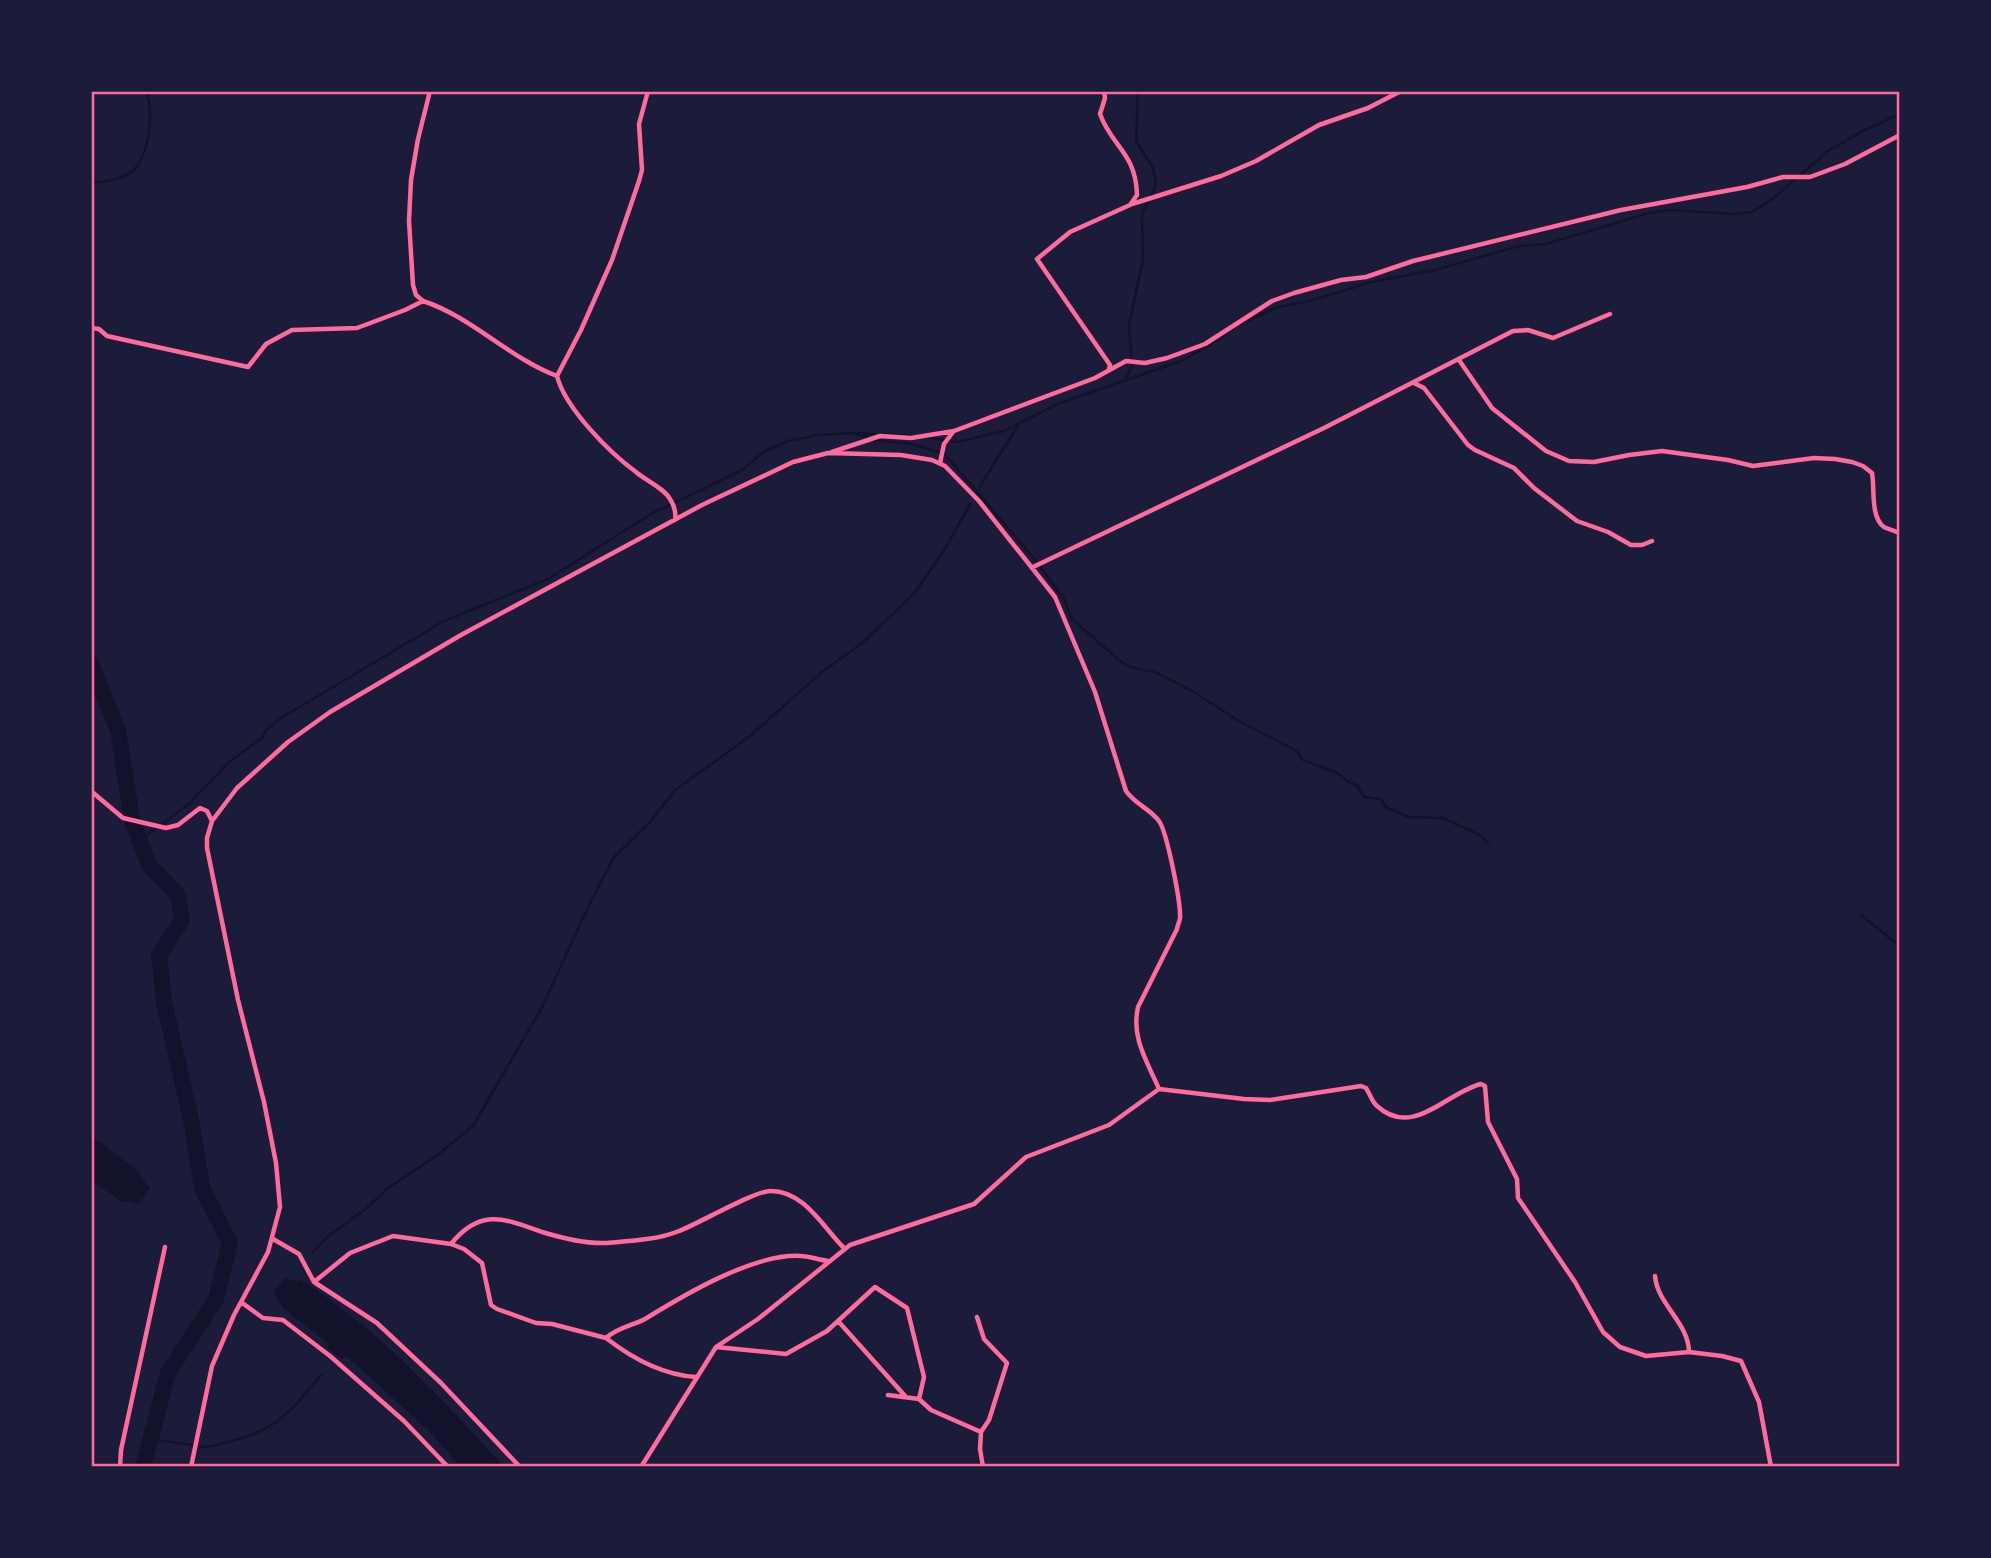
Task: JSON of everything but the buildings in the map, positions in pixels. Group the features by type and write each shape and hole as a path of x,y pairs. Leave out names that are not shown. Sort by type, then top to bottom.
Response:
{"street":[{"path":"430,91 418,139 409,203 413,285 416,295 519,358 556,376 564,394 606,447 669,496 676,513 675,520"},
{"path":"556,376 607,273 639,181 642,170 639,124 648,91"},
{"path":"1104,91 1105,98 1100,114 1103,122 1135,171 1137,195 1130,205"},
{"path":"1109,370 1110,365 1037,259 1070,232 1130,205 1221,176 1319,125 1368,108 1401,91"},
{"path":"191,1467 212,1366 228,1327 273,1239 280,1207 276,1163 238,1000 207,838 212,821 237,788 297,735 330,712 461,635 675,520 793,462 880,436 911,438 954,431 1095,378 1126,361 1154,362 1205,344 1272,301 1294,293 1341,280 1366,277 1413,261 1621,210 1747,187 1783,177 1810,177 1845,164 1900,135"},
{"path":"91,328 99,329 107,336 248,367 265,344 292,330 357,328 423,301"},
{"path":"1033,567 1414,383 1513,331 1528,330 1553,338 1610,314"},
{"path":"1459,360 1492,408 1557,457 1586,463 1662,451 1753,466 1814,458 1852,461 1872,473 1875,511 1879,521 1883,526 1900,533"},
{"path":"1414,383 1424,388 1468,445 1514,468 1564,513 1630,545 1642,545 1652,541"},
{"path":"940,463 944,443 954,431"},
{"path":"828,453 901,455 940,463 979,501 1055,597 1106,721 1126,792 1152,814 1162,827 1177,894 1180,919 1138,1007 1135,1020 1135,1032 1159,1089"},
{"path":"91,791 123,818 166,828 178,825 200,808 207,811 212,821"},
{"path":"641,1467 716,1347 758,1319 828,1261 850,1245 974,1204 1026,1157 1109,1125 1159,1089 1270,1100 1361,1086 1366,1088 1373,1102 1381,1109 1394,1116 1406,1118 1433,1110 1477,1085 1485,1086 1488,1122 1517,1179 1518,1198 1575,1282 1603,1332 1620,1347 1646,1356 1689,1352 1741,1361 1759,1402 1771,1467"},
{"path":"451,1244 465,1230 494,1219 518,1222 541,1231 589,1242 604,1243 676,1233 770,1190 806,1206 845,1249"},
{"path":"314,1282 350,1253 393,1236 451,1244 464,1249 482,1264 491,1305 497,1310 536,1323 552,1324 606,1338 656,1370 676,1376 696,1377"},
{"path":"273,1239 299,1254 314,1282 377,1323 442,1382 520,1467"},
{"path":"120,1467 121,1450 165,1247"},
{"path":"606,1338 620,1327 641,1321 697,1288 772,1258 802,1256 828,1261"},
{"path":"1655,1276 1659,1292 1682,1329 1689,1352"},
{"path":"716,1347 786,1354 827,1331 875,1287 907,1308 924,1377 919,1399"},
{"path":"242,1302 263,1318 283,1320 330,1356 404,1420 448,1467"},
{"path":"977,1317 984,1339 1007,1363 989,1420 981,1432 983,1467"},
{"path":"838,1321 906,1397"},
{"path":"888,1395 919,1399 931,1410 981,1432"}],"shaded area":[{"path":"91,1136 140,1172 141,1178 150,1188 139,1204 122,1202 91,1180"},
{"path":"284,1278 298,1282 300,1279 356,1320 408,1366 504,1467 461,1467 429,1431 357,1365 345,1356 342,1359 327,1348 329,1344 283,1308 274,1292"}],"waterway":[{"path":"91,182 116,179 137,166 145,149 149,129 150,109 146,91"},
{"path":"1126,379 1132,365 1129,325 1143,259 1142,214 1156,184 1153,168 1136,141 1138,91"},
{"path":"1241,324 1275,308 1313,300 1371,282 1435,270 1519,246 1546,244 1649,213 1671,210 1733,214 1752,212 1770,201 1828,151 1900,114"},
{"path":"924,437 957,442 1004,431 1060,403 1181,361 1235,327"},
{"path":"980,486 1019,424"},
{"path":"140,840 189,804 228,763 263,737 265,731 281,718 444,621 548,579 651,514 744,469 763,452 788,441 819,435 854,433 914,436"},
{"path":"857,434 875,440 912,444 945,454 1036,561"},
{"path":"313,1252 327,1237 367,1208 388,1188 435,1157 473,1126 541,1009 614,857 650,822 675,790 749,737 823,671 861,644 896,611 915,592 945,549 970,504"},
{"path":"1041,568 1064,599 1072,619 1120,661 1130,667 1155,672 1194,692 1237,720 1297,751 1303,760 1337,773 1357,785 1364,797 1381,799 1386,807 1408,817 1443,818 1480,835 1488,843"},
{"path":"91,664 118,730 132,820 149,865 178,895 182,920 159,955 164,1002 191,1120 202,1188 230,1243 216,1299 168,1373 143,1467"},
{"path":"1861,915 1900,946"},
{"path":"200,1446 214,1446 270,1426 291,1410 321,1375"},
{"path":"150,1439 193,1445"}]}
